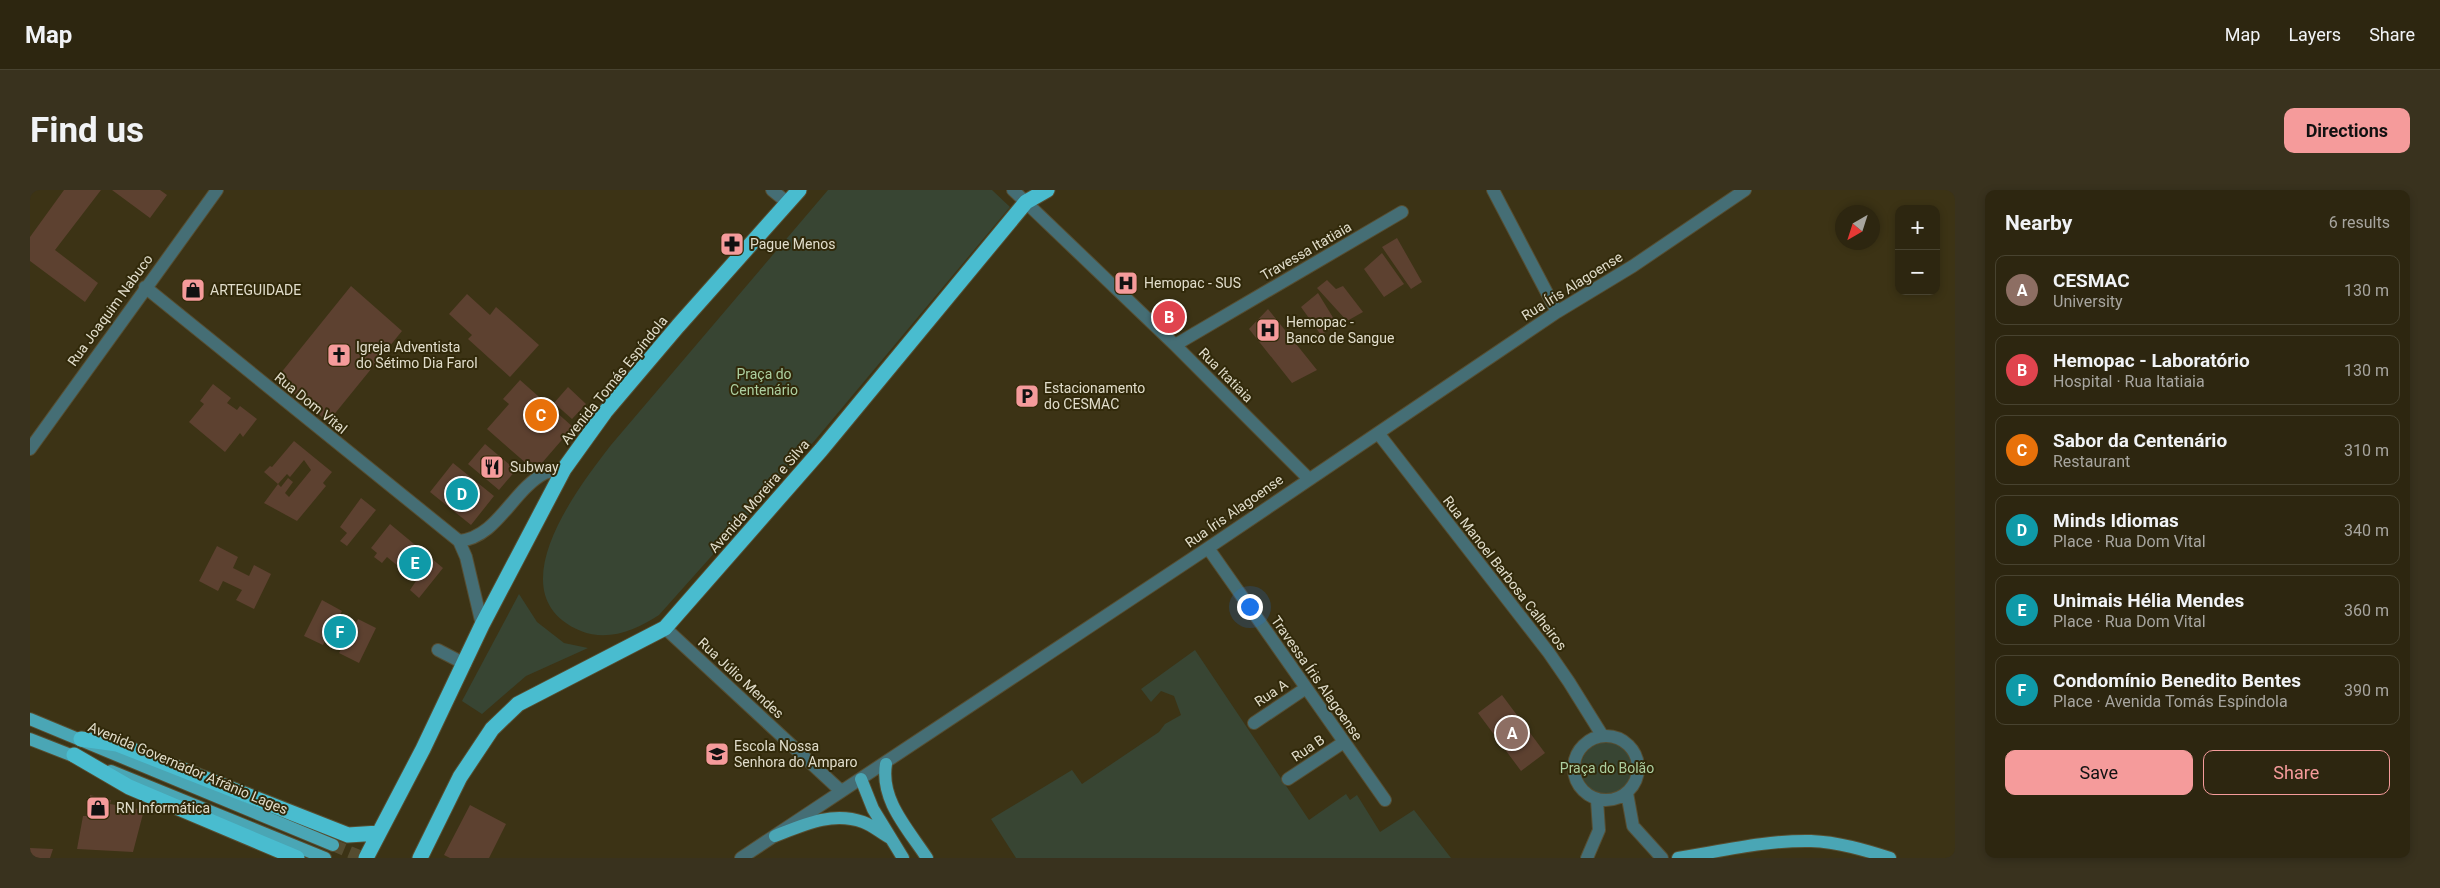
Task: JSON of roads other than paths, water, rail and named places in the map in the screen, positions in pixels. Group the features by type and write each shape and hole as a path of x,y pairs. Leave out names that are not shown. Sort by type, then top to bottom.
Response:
{"highway":[{"name":"Avenida Tomás Espíndola","path":"366,858 423,749 482,625 564,469 605,412 672,333 799,190"},
{"name":"Avenida Moreira e Silva","path":"420,858 460,777 492,729 518,704 665,628 822,450 1026,202 1047,190"},
{"path":"81,739 103,741 124,746 348,835 379,833"},
{"path":"74,755 130,787 297,858"}],"main road":[{"name":"Avenida Governador Afrânio Lages","path":"30,719 333,845"},
{"path":"30,739 74,755 325,858"},
{"path":"886,764 884,774 887,794 894,809 927,858"},
{"path":"861,779 872,809 903,858"},
{"path":"775,836 816,821 845,817 865,822 890,838"},
{"path":"1678,858 1780,842 1813,841 1866,850 1890,858"},
{"path":"1703,858 1728,850"}],"street":[{"name":"Rua Joaquim Nabuco","path":"30,449 216,190"},
{"path":"772,190 788,202"},
{"name":"Rua Itatiaia","path":"1013,190 1175,345 1308,478"},
{"path":"1492,190 1556,312"},
{"name":"Rua Íris Alagoense","path":"741,858 841,791 886,764 1556,312 1633,266 1745,190"},
{"name":"Travessa Itatiaia","path":"1175,345 1402,212"},
{"name":"Rua Dom Vital","path":"145,288 459,541"},
{"name":"Rua Manoel Barbosa Calheiros","path":"1378,433 1549,653 1570,682 1602,735"},
{"path":"482,625 466,557 459,541 469,540 487,529 520,494 546,473 564,469"},
{"name":"Travessa Íris Alagoense","path":"1208,548 1385,800"},
{"name":"Rua Júlio Mendes","path":"665,628 841,791"},
{"path":"438,650 465,664"},
{"name":"Rua A","path":"1254,723 1306,688"},
{"path":"1602,735 1622,739 1630,746 1636,755 1638,776 1634,785 1627,793 1613,800 1597,800 1587,795 1574,777 1574,766 1582,746 1602,735"},
{"name":"Rua B","path":"1288,779 1344,742"},
{"path":"1627,793 1633,826 1662,858"},
{"path":"1587,858 1599,830 1597,800"}],"tunnel":[{"path":"333,845 364,858"}],"place":[{"name":"Pague Menos","path":"732,244"},
{"name":"Hemopac - SUS","path":"1126,283"},
{"name":"ARTEGUIDADE","path":"193,290"},
{"name":"Hemopac - Laboratório","path":"1169,317"},
{"name":"Hemopac - Banco de Sangue","path":"1268,330"},
{"name":"Igreja Adventista do Sétimo Dia Farol","path":"339,355"},
{"name":"Estacionamento do CESMAC","path":"1027,396"},
{"name":"Sabor da Centenário","path":"541,415"},
{"name":"Subway","path":"492,467"},
{"name":"Minds Idiomas","path":"462,494"},
{"name":"Unimais Hélia Mendes","path":"415,563"},
{"name":"Condomínio Benedito Bentes","path":"340,632"},
{"name":"CESMAC","path":"1512,733"},
{"name":"Escola Nossa Senhora do Amparo","path":"717,754"},
{"name":"RN Informática","path":"98,808"}],"park label":[{"name":"Praça do Centenário","path":"764,382"},
{"name":"Praça do Bolão","path":"1607,768"}]}
